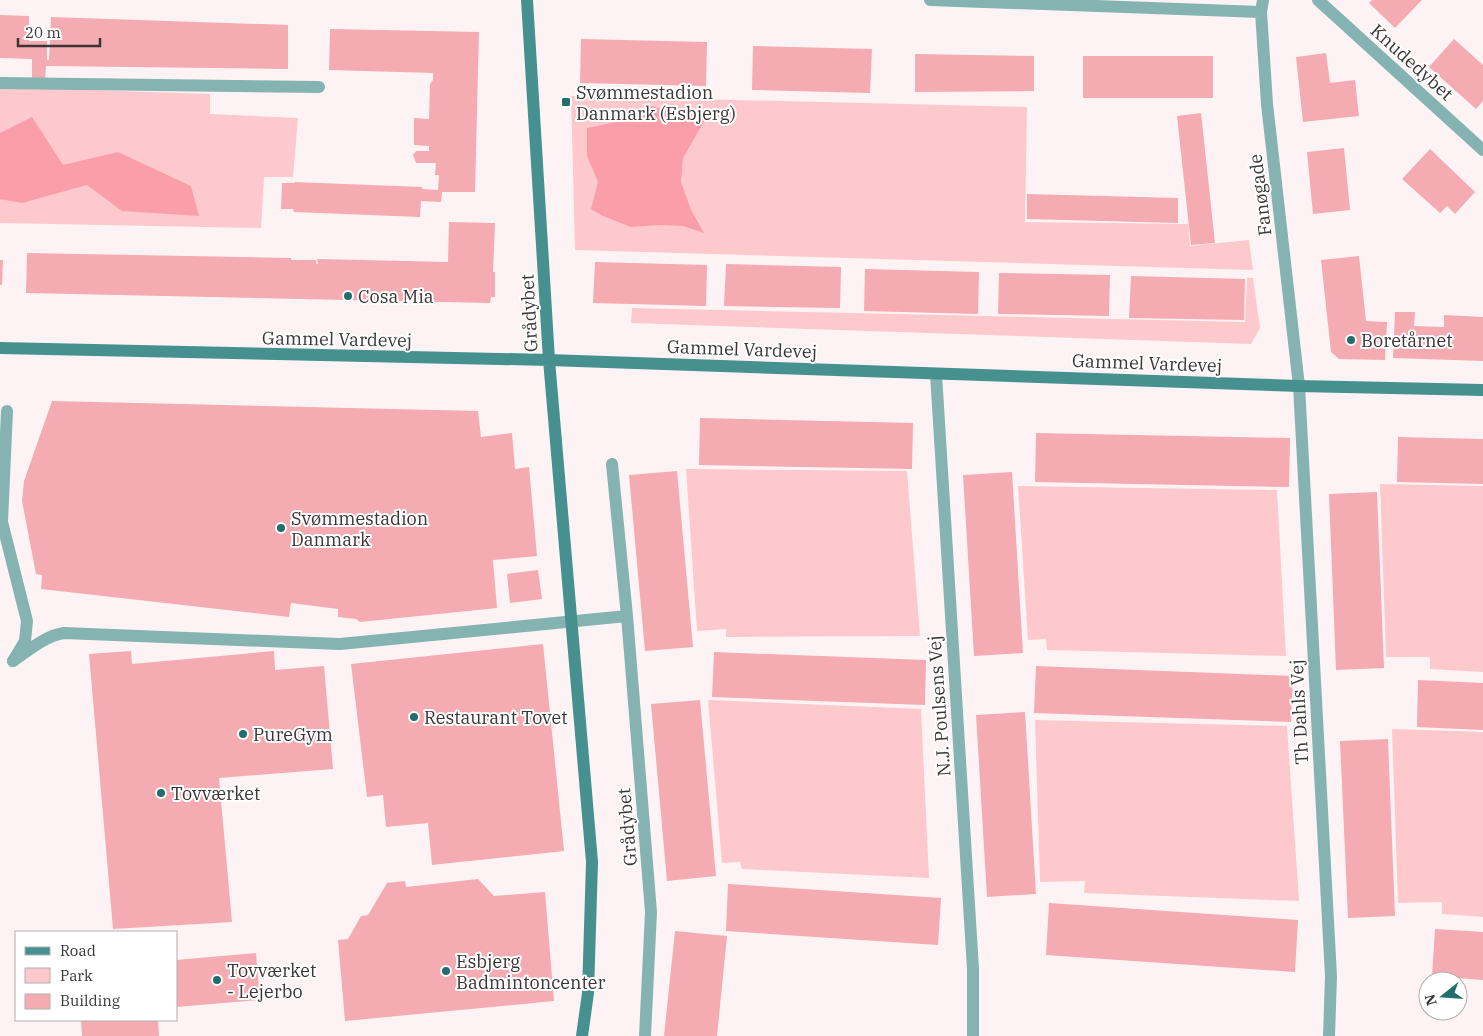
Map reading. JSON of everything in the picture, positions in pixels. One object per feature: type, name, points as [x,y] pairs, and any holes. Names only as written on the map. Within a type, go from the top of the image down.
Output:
[{"type":"street","name":"Grådybet","points":[[527,0],[549,360],[570,623],[592,862],[588,993],[582,1036]]},
{"type":"street","points":[[930,0],[1262,6]]},
{"type":"street","name":"Knudedybet","points":[[1318,0],[1483,150]]},
{"type":"street","name":"Fanøgade","points":[[1262,6],[1267,104],[1299,386]]},
{"type":"street","points":[[0,83],[319,88]]},
{"type":"street","name":"Gammel Vardevej","points":[[0,348],[549,360],[1299,386],[1483,390]]},
{"type":"street","name":"N.J. Poulsens Vej","points":[[936,374],[973,970],[973,1036]]},
{"type":"street","name":"Th Dahls Vej","points":[[1299,386],[1331,976],[1329,1036]]},
{"type":"street","points":[[7,411],[2,522],[27,621],[25,641],[13,662],[55,634],[64,633],[340,644],[627,616]]},
{"type":"street","name":"Grådybet","points":[[612,464],[627,616],[651,912],[644,1036]]},
{"type":"green space","points":[[0,87],[210,94],[210,114],[298,118],[293,177],[264,177],[261,228],[0,223]]},
{"type":"green space","points":[[571,96],[1027,107],[1025,222],[1188,224],[1190,246],[1249,240],[1253,270],[575,250]]},
{"type":"green space","points":[[1247,278],[1253,278],[1260,328],[1251,344],[631,323],[632,308],[1245,322]]},
{"type":"green space","points":[[686,469],[907,471],[920,636],[726,637],[726,629],[697,631]]},
{"type":"green space","points":[[1380,484],[1483,486],[1483,672],[1430,669],[1430,657],[1386,657]]},
{"type":"green space","points":[[1018,486],[1277,490],[1286,656],[1047,650],[1046,639],[1028,640]]},
{"type":"green space","points":[[708,700],[921,709],[929,878],[742,869],[740,862],[722,863]]},
{"type":"green space","points":[[1035,720],[1287,726],[1299,901],[1084,893],[1085,881],[1040,882]]},
{"type":"green space","points":[[1392,729],[1483,732],[1483,917],[1442,914],[1442,902],[1398,903]]},
{"type":"shaded area","points":[[648,105],[681,115],[709,113],[683,158],[681,182],[691,210],[704,233],[683,226],[631,227],[591,209],[598,182],[587,156],[587,128],[630,119]]},
{"type":"shaded area","points":[[32,117],[63,165],[118,152],[191,186],[199,216],[122,211],[87,185],[22,203],[0,199],[0,133]]},
{"type":"building","points":[[1372,0],[1422,0],[1395,28],[1369,3]]},
{"type":"building","points":[[0,15],[29,16],[29,41],[47,41],[47,60],[49,60],[51,17],[288,25],[288,69],[46,66],[45,80],[32,80],[32,59],[0,58]]},
{"type":"building","points":[[330,29],[479,32],[475,192],[442,192],[441,202],[421,201],[420,217],[294,212],[293,209],[281,209],[282,183],[422,187],[422,189],[438,190],[439,175],[435,175],[436,163],[416,163],[413,155],[416,151],[429,151],[429,146],[414,145],[414,118],[429,119],[430,84],[433,80],[433,73],[329,70]]},
{"type":"building","points":[[581,39],[707,42],[706,86],[580,83]]},
{"type":"building","points":[[1454,39],[1483,65],[1483,101],[1476,109],[1429,67]]},
{"type":"building","points":[[753,46],[872,49],[870,93],[752,90]]},
{"type":"building","points":[[1326,53],[1330,83],[1355,80],[1359,116],[1303,122],[1296,57]]},
{"type":"building","points":[[915,54],[1034,56],[1034,91],[915,92]]},
{"type":"building","points":[[1083,56],[1213,56],[1213,98],[1083,98]]},
{"type":"building","points":[[1201,113],[1215,243],[1191,245],[1177,116]]},
{"type":"building","points":[[1344,148],[1350,210],[1313,214],[1307,152]]},
{"type":"building","points":[[1430,149],[1475,192],[1455,214],[1447,206],[1440,213],[1402,179]]},
{"type":"building","points":[[1027,194],[1178,198],[1178,223],[1027,219]]},
{"type":"building","points":[[449,222],[495,223],[493,272],[495,272],[495,297],[491,297],[490,303],[26,293],[27,253],[291,258],[291,260],[316,260],[316,264],[318,264],[317,259],[448,262]]},
{"type":"building","points":[[1359,256],[1366,321],[1387,322],[1385,360],[1339,359],[1331,352],[1321,260]]},
{"type":"building","points":[[0,260],[3,260],[2,285],[0,285]]},
{"type":"building","points":[[595,262],[707,265],[706,306],[593,303]]},
{"type":"building","points":[[726,264],[841,267],[840,308],[724,306]]},
{"type":"building","points":[[865,269],[979,272],[978,314],[864,311]]},
{"type":"building","points":[[999,273],[1110,275],[1109,316],[998,314]]},
{"type":"building","points":[[1131,276],[1245,279],[1244,320],[1129,318]]},
{"type":"building","points":[[1395,312],[1415,312],[1414,326],[1444,327],[1444,315],[1483,317],[1483,361],[1393,358]]},
{"type":"building","name":"Svømmestadion Danmark","points":[[52,401],[478,411],[481,437],[512,433],[515,469],[529,467],[537,556],[493,560],[497,608],[360,622],[356,619],[338,617],[338,609],[291,603],[289,617],[41,589],[42,575],[36,574],[22,501],[24,481]]},
{"type":"building","points":[[700,418],[913,423],[912,469],[699,465]]},
{"type":"building","points":[[1036,433],[1290,438],[1289,487],[1035,482]]},
{"type":"building","points":[[1398,437],[1483,439],[1483,484],[1397,482]]},
{"type":"building","points":[[677,471],[693,647],[645,651],[629,475]]},
{"type":"building","points":[[1012,472],[1023,653],[974,656],[963,475]]},
{"type":"building","points":[[1377,492],[1384,668],[1336,670],[1329,494]]},
{"type":"building","points":[[538,570],[542,599],[510,603],[507,574]]},
{"type":"building","points":[[543,644],[564,851],[432,865],[428,823],[386,827],[383,795],[367,797],[351,664]]},
{"type":"building","name":"Tovværket","points":[[131,651],[132,664],[274,651],[275,670],[324,666],[333,769],[219,778],[232,922],[113,929],[89,654]]},
{"type":"building","points":[[714,652],[926,660],[925,705],[712,697]]},
{"type":"building","points":[[1036,666],[1293,676],[1291,722],[1034,713]]},
{"type":"building","points":[[1418,680],[1483,683],[1483,730],[1417,727]]},
{"type":"building","points":[[700,700],[716,876],[667,881],[651,704]]},
{"type":"building","points":[[1025,712],[1036,894],[987,897],[976,715]]},
{"type":"building","points":[[1388,739],[1395,916],[1348,918],[1340,741]]},
{"type":"building","name":"Esbjerg Badmintoncenter","points":[[478,879],[494,896],[545,892],[554,1001],[345,1021],[338,940],[348,939],[361,916],[368,915],[387,883],[405,881],[406,887]]},
{"type":"building","points":[[728,884],[941,898],[938,945],[726,931]]},
{"type":"building","points":[[1049,903],[1298,920],[1295,972],[1046,955]]},
{"type":"building","points":[[1435,929],[1483,932],[1483,980],[1468,979],[1468,971],[1432,971]]},
{"type":"building","points":[[675,931],[727,936],[717,1036],[664,1036]]},
{"type":"building","name":"Tovværket - Lejerbo","points":[[256,953],[260,1000],[178,1007],[178,960]]},
{"type":"building","points":[[81,1021],[158,1021],[159,1036],[82,1036]]},
{"type":"place","name":"Svømmestadion Danmark (Esbjerg)","points":[[566,102]]},
{"type":"place","name":"Cosa Mia","points":[[348,296]]},
{"type":"place","name":"Boretårnet","points":[[1351,340]]},
{"type":"place","name":"Svømmestadion Danmark","points":[[281,528]]},
{"type":"place","name":"Restaurant Tovet","points":[[414,717]]},
{"type":"place","name":"PureGym","points":[[243,734]]},
{"type":"place","name":"Tovværket","points":[[161,793]]},
{"type":"place","name":"Esbjerg Badmintoncenter","points":[[446,971]]},
{"type":"place","name":"Tovværket - Lejerbo","points":[[217,980]]}]
